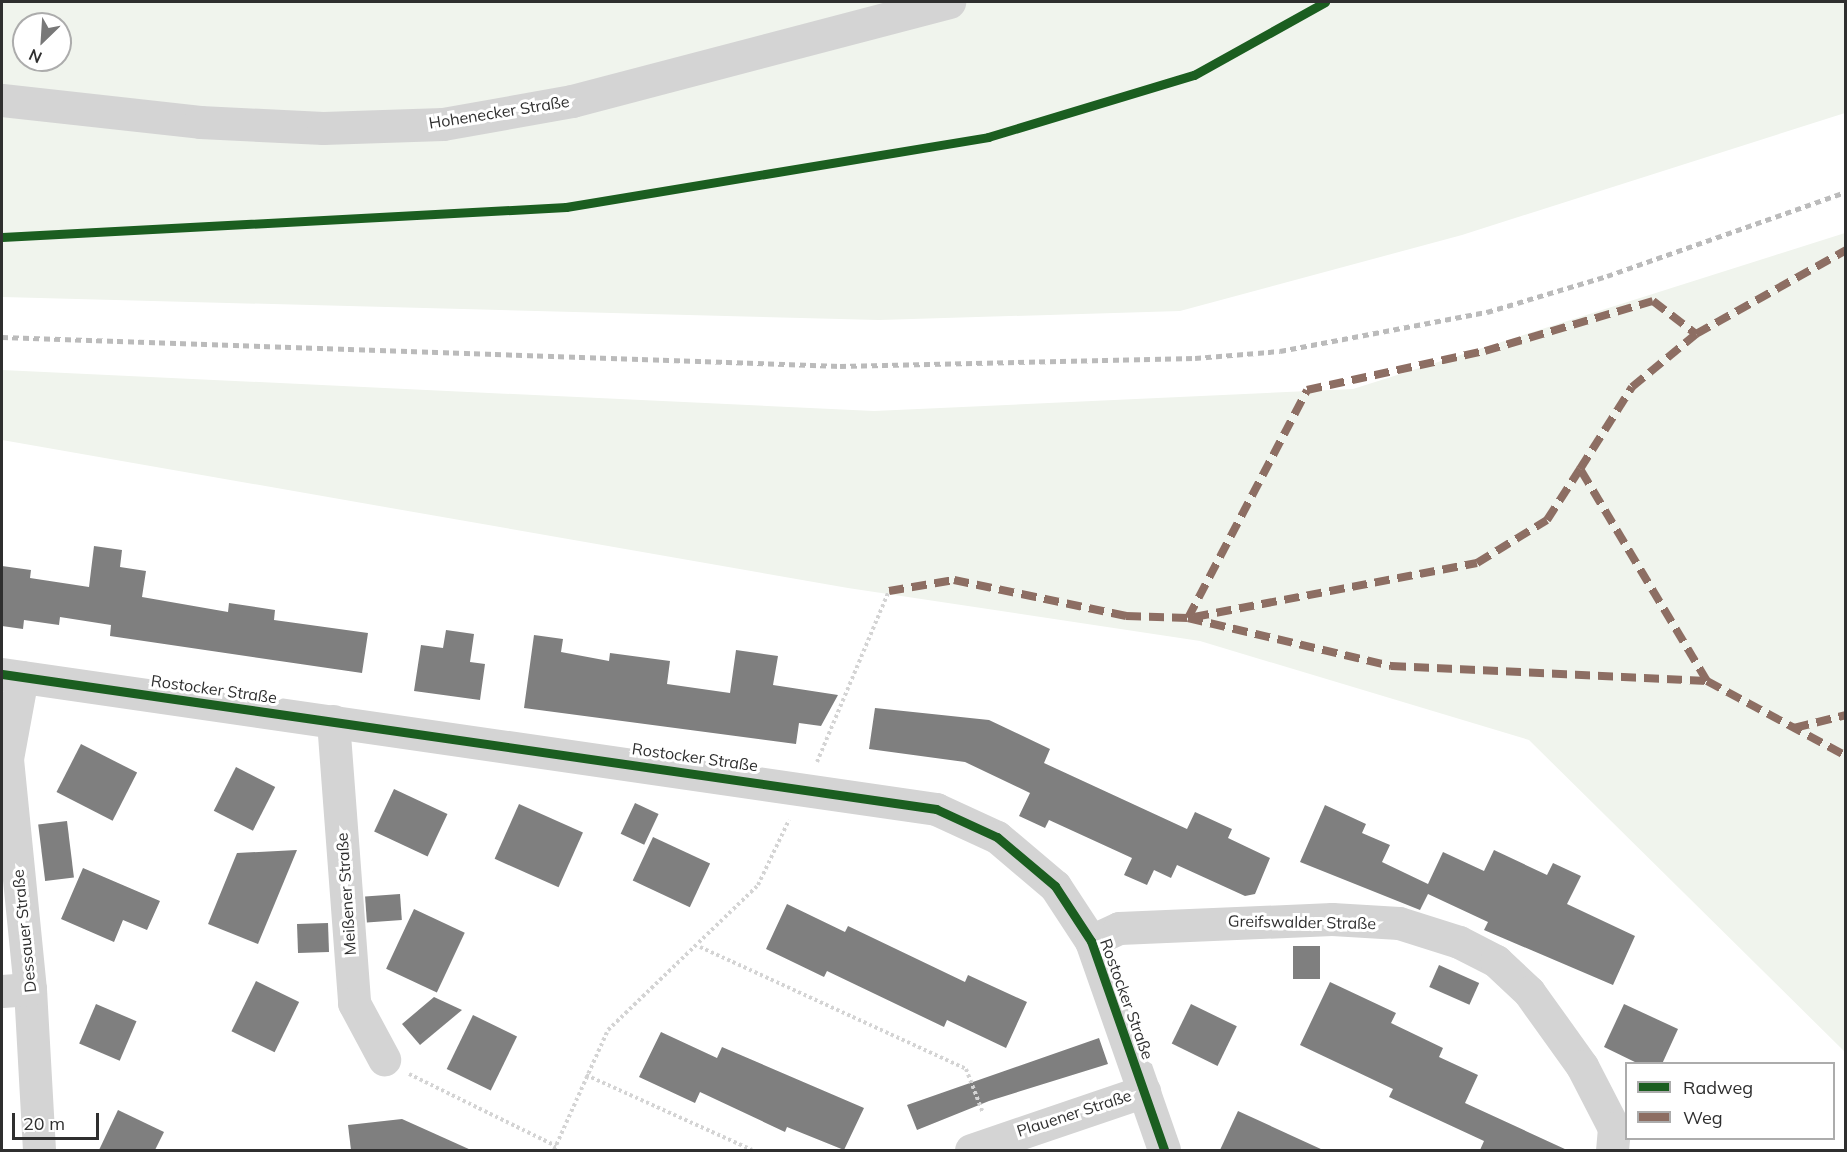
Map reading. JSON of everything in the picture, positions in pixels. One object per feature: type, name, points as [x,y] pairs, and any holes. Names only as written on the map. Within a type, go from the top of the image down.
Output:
[{"type":"street","name":"Hohenecker Straße","points":[[2,100],[200,122],[324,128],[443,124],[572,101],[949,2]]},
{"type":"street","name":"Rostocker Straße","points":[[12,675],[936,808],[997,837],[1055,886],[1091,941],[1164,1150]]},
{"type":"street","name":"Dessauer Straße","points":[[12,675],[7,759],[16,990],[39,1150]]},
{"type":"street","name":"Meißener Straße","points":[[333,721],[354,1003],[384,1059]]},
{"type":"street","name":"Greifswalder Straße","points":[[1091,941],[1119,928],[1332,919],[1399,923],[1459,942],[1496,961],[1529,992],[1598,1097],[1614,1128],[1612,1150]]},
{"type":"street","name":"Plauener Straße","points":[[971,1150],[1144,1091]]},
{"type":"path","points":[[830,737],[889,591]]},
{"type":"path","points":[[439,1090],[555,1148],[608,1030],[699,946],[758,885],[804,788]]},
{"type":"path","points":[[699,946],[966,1069],[982,1110]]},
{"type":"path","points":[[586,1075],[752,1150]]},
{"type":"shaded area","points":[[2,2],[1845,2],[1845,113],[1462,235],[1180,311],[879,320],[2,297]]},
{"type":"shaded area","points":[[1845,233],[1845,1052],[1529,740],[1200,641],[848,588],[2,440],[2,370],[874,411],[1353,389]]},
{"type":"building","points":[[94,546],[122,550],[120,567],[146,571],[142,597],[228,612],[229,603],[275,610],[274,620],[368,633],[362,673],[110,636],[111,625],[60,617],[59,625],[24,620],[23,629],[2,626],[2,566],[31,570],[30,578],[89,587]]},
{"type":"building","points":[[446,630],[474,634],[470,662],[485,664],[480,700],[414,691],[421,645],[443,648]]},
{"type":"building","points":[[534,635],[563,639],[561,652],[609,661],[610,653],[670,661],[667,684],[730,693],[736,650],[778,656],[773,685],[838,695],[821,726],[799,723],[796,744],[524,708]]},
{"type":"building","points":[[875,708],[989,720],[1050,749],[1044,763],[1187,829],[1195,812],[1232,829],[1228,838],[1270,858],[1255,894],[1245,896],[1177,865],[1171,878],[1154,870],[1147,885],[1124,875],[1132,858],[1049,820],[1045,828],[1019,816],[1030,793],[965,762],[869,749]]},
{"type":"building","points":[[81,744],[137,773],[113,821],[56,792]]},
{"type":"building","points":[[236,767],[275,787],[253,831],[214,811]]},
{"type":"building","points":[[394,789],[447,814],[428,857],[374,832]]},
{"type":"building","points":[[635,803],[659,814],[644,845],[621,834]]},
{"type":"building","points":[[519,804],[583,832],[559,887],[495,859]]},
{"type":"building","points":[[1325,805],[1366,824],[1362,833],[1390,845],[1382,862],[1428,884],[1443,852],[1484,871],[1494,850],[1547,875],[1553,863],[1581,876],[1567,904],[1635,936],[1613,985],[1484,930],[1488,922],[1428,894],[1420,910],[1300,862]]},
{"type":"building","points":[[67,821],[74,878],[45,881],[38,825]]},
{"type":"building","points":[[653,837],[710,864],[690,907],[633,881]]},
{"type":"building","points":[[297,850],[258,944],[208,924],[237,853]]},
{"type":"building","points":[[83,868],[160,901],[147,930],[123,920],[114,942],[61,919]]},
{"type":"building","points":[[400,894],[402,920],[367,922],[365,896]]},
{"type":"building","points":[[787,904],[845,932],[848,926],[965,982],[968,975],[1027,1002],[1006,1048],[947,1020],[944,1027],[827,971],[824,977],[766,949]]},
{"type":"building","points":[[414,909],[465,933],[437,992],[386,969]]},
{"type":"building","points":[[328,923],[329,952],[298,953],[297,924]]},
{"type":"building","points":[[1293,946],[1320,946],[1320,979],[1293,979]]},
{"type":"building","points":[[1439,965],[1479,983],[1469,1005],[1429,987]]},
{"type":"building","points":[[256,981],[299,1002],[275,1052],[231,1031]]},
{"type":"building","points":[[1330,982],[1396,1013],[1391,1023],[1443,1048],[1439,1057],[1478,1075],[1465,1103],[1567,1150],[1480,1150],[1484,1141],[1389,1097],[1393,1089],[1300,1045]]},
{"type":"building","points":[[434,997],[462,1010],[420,1045],[402,1024]]},
{"type":"building","points":[[96,1004],[137,1021],[120,1061],[79,1044]]},
{"type":"building","points":[[1191,1004],[1237,1026],[1218,1066],[1172,1044]]},
{"type":"building","points":[[1624,1004],[1678,1029],[1663,1062],[1635,1062],[1604,1047]]},
{"type":"building","points":[[473,1015],[517,1036],[491,1090],[447,1069]]},
{"type":"building","points":[[661,1032],[717,1058],[722,1047],[864,1108],[844,1150],[787,1127],[785,1132],[700,1092],[695,1103],[639,1077]]},
{"type":"building","points":[[1099,1038],[1108,1064],[989,1101],[917,1130],[907,1105]]},
{"type":"building","points":[[118,1110],[164,1132],[155,1150],[99,1150]]},
{"type":"building","points":[[1238,1111],[1323,1150],[1220,1150]]},
{"type":"building","points":[[402,1119],[471,1150],[351,1150],[348,1125]]},
{"type":"railway","points":[[2,337],[840,366],[1195,358],[1280,351],[1487,312],[1607,276],[1846,192]]},
{"type":"marked path","points":[[1707,681],[1580,469],[1632,387],[1696,334],[1846,250]]},
{"type":"marked path","points":[[1188,618],[1307,390],[1485,351],[1653,301],[1696,334]]},
{"type":"marked path","points":[[1194,617],[1477,563],[1547,520],[1580,469]]},
{"type":"marked path","points":[[889,591],[954,580],[1126,616],[1188,618],[1391,666],[1707,681],[1846,756]]},
{"type":"marked path","points":[[1794,728],[1846,715]]},
{"type":"cycle path","points":[[2,237],[566,207],[988,137],[1194,75],[1325,2]]},
{"type":"cycle path","points":[[2,674],[936,809],[997,837],[1055,886],[1091,941],[1164,1150]]}]
